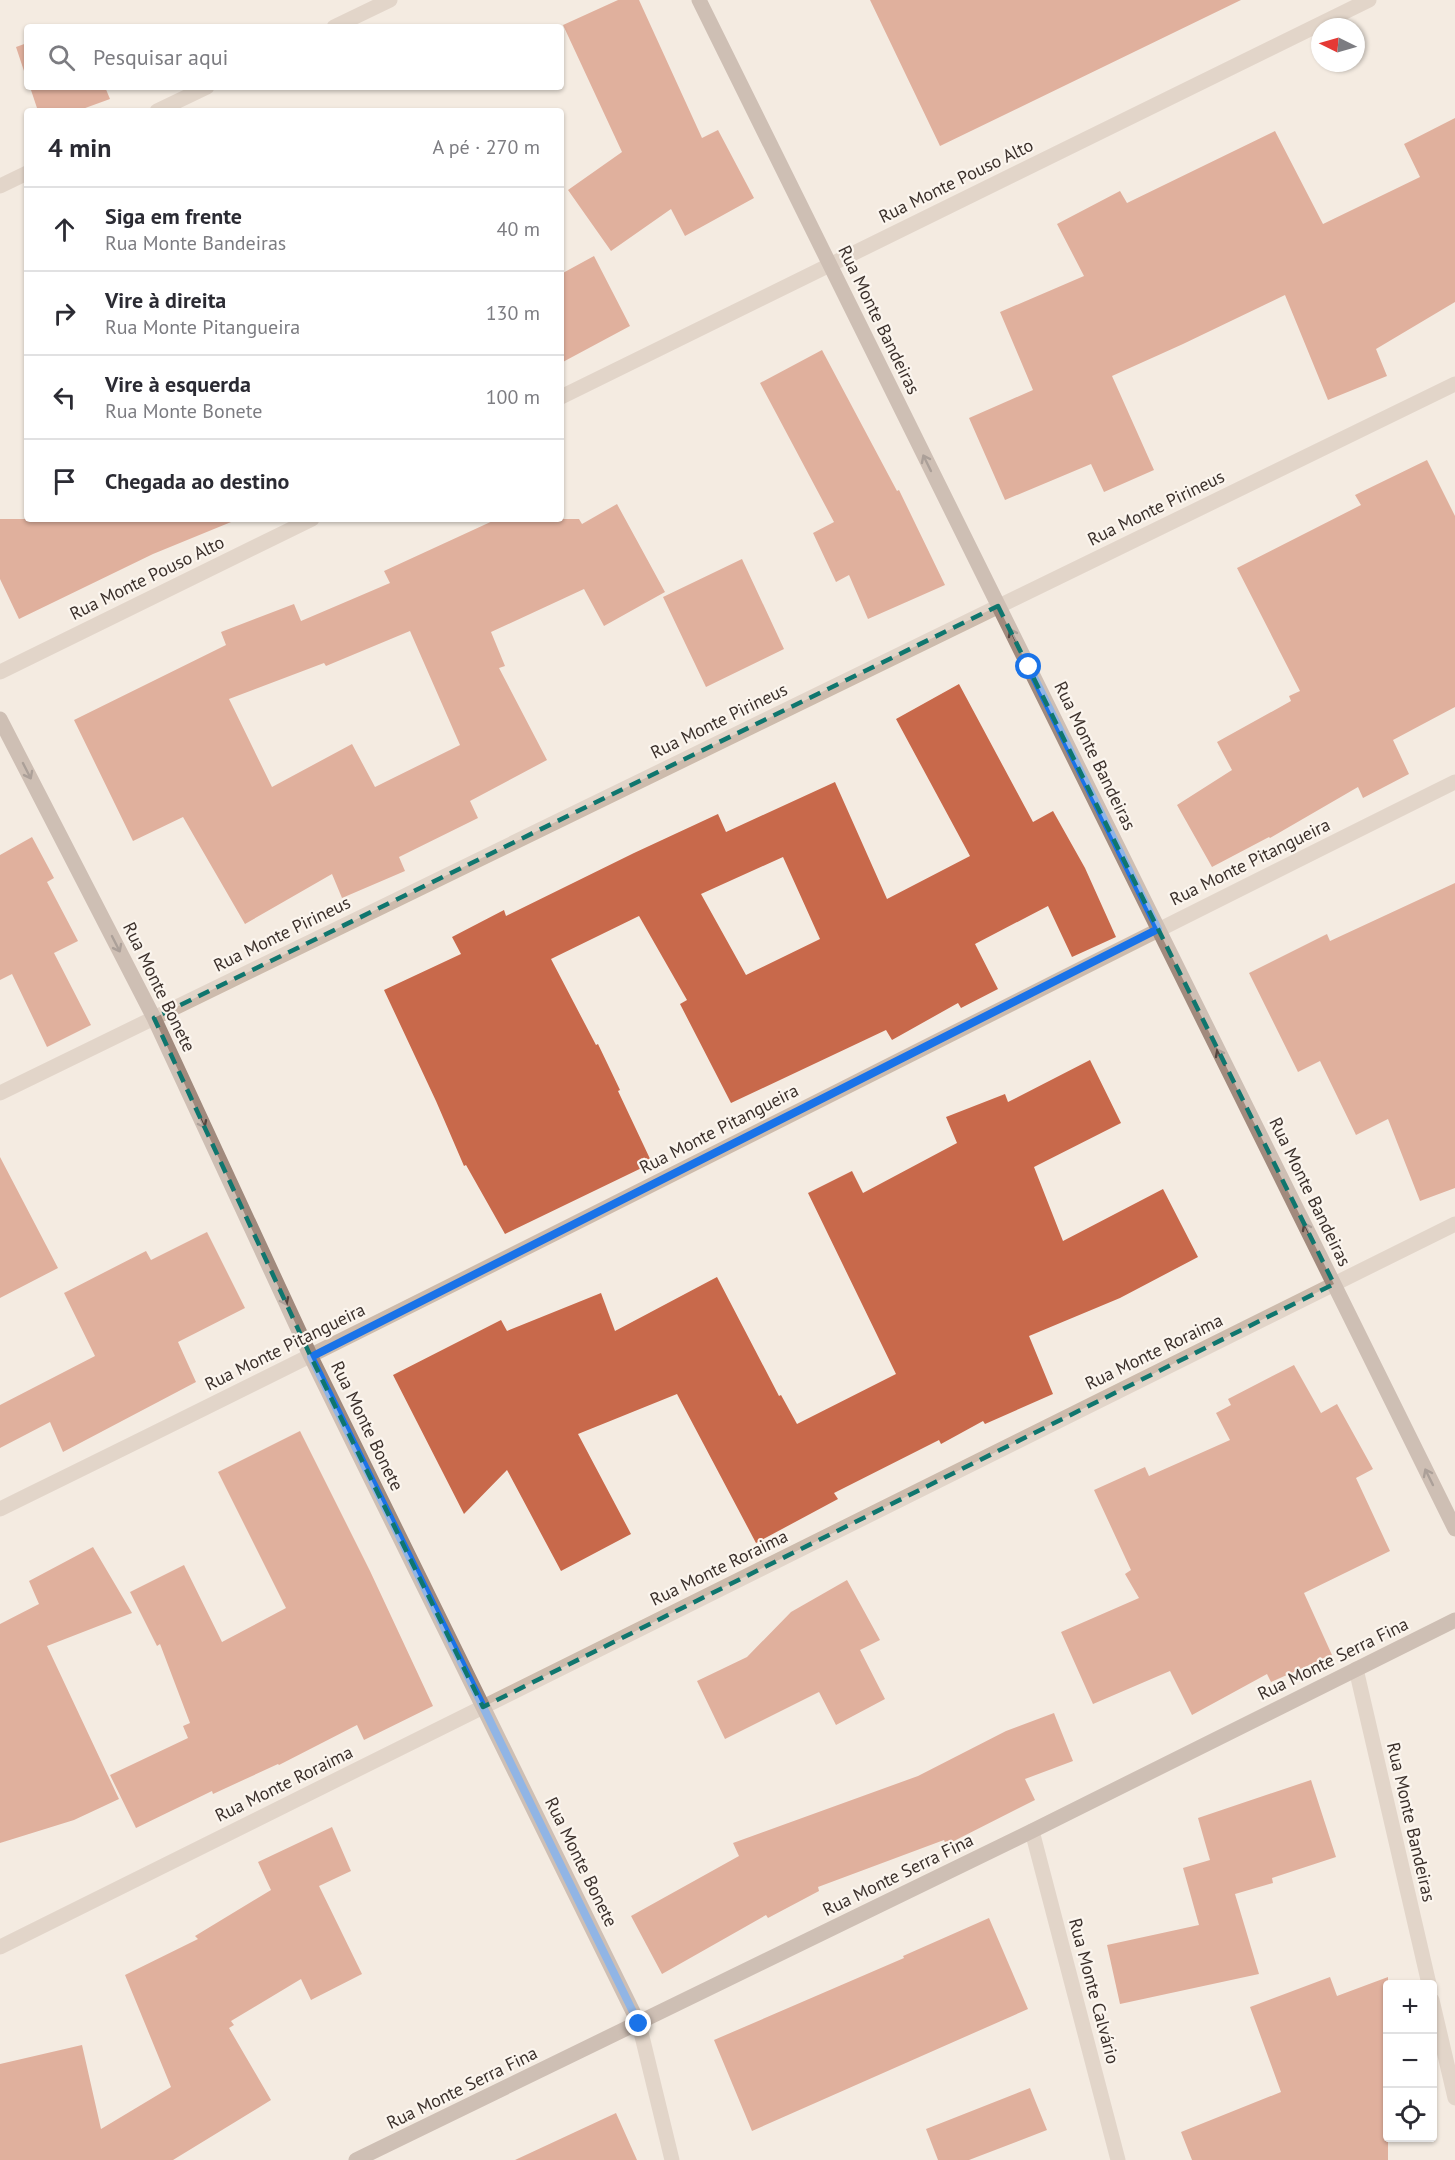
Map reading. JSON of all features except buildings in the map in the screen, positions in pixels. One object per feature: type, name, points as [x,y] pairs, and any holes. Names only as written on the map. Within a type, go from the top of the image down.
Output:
[{"type":"main road","name":"Rua Monte Bandeiras","points":[[699,0],[1455,1529]]},
{"type":"main road","name":"Rua Monte Bonete","points":[[0,719],[154,1018],[311,1357],[639,2024]]},
{"type":"main road","name":"Rua Monte Serra Fina","points":[[356,2160],[1032,1831],[1455,1620]]},
{"type":"street","points":[[340,24],[390,0]]},
{"type":"street","name":"Rua Monte Pouso Alto","points":[[564,396],[1368,0]]},
{"type":"street","points":[[163,108],[201,90]]},
{"type":"street","points":[[0,186],[24,174]]},
{"type":"street","name":"Rua Monte Pirineus","points":[[0,1093],[1455,384]]},
{"type":"street","name":"Rua Monte Pouso Alto","points":[[0,672],[306,522]]},
{"type":"street","name":"Rua Monte Pitangueira","points":[[0,1509],[311,1357],[1158,929],[1455,782]]},
{"type":"street","name":"Rua Monte Roraima","points":[[0,1947],[1455,1224]]},
{"type":"street","name":"Rua Monte Bandeiras","points":[[1356,1669],[1428,1980]]},
{"type":"street","name":"Rua Monte Calvário","points":[[1032,1831],[1118,2160]]},
{"type":"street","points":[[1437,2021],[1455,2098]]},
{"type":"street","name":"Rua Monte Bonete","points":[[639,2024],[672,2160]]},
{"type":"highlighted area","points":[[998,606],[1334,1284],[483,1707],[311,1357],[154,1018]]},
{"type":"route","points":[[639,2024],[311,1357],[1158,929],[1029,667]]}]
